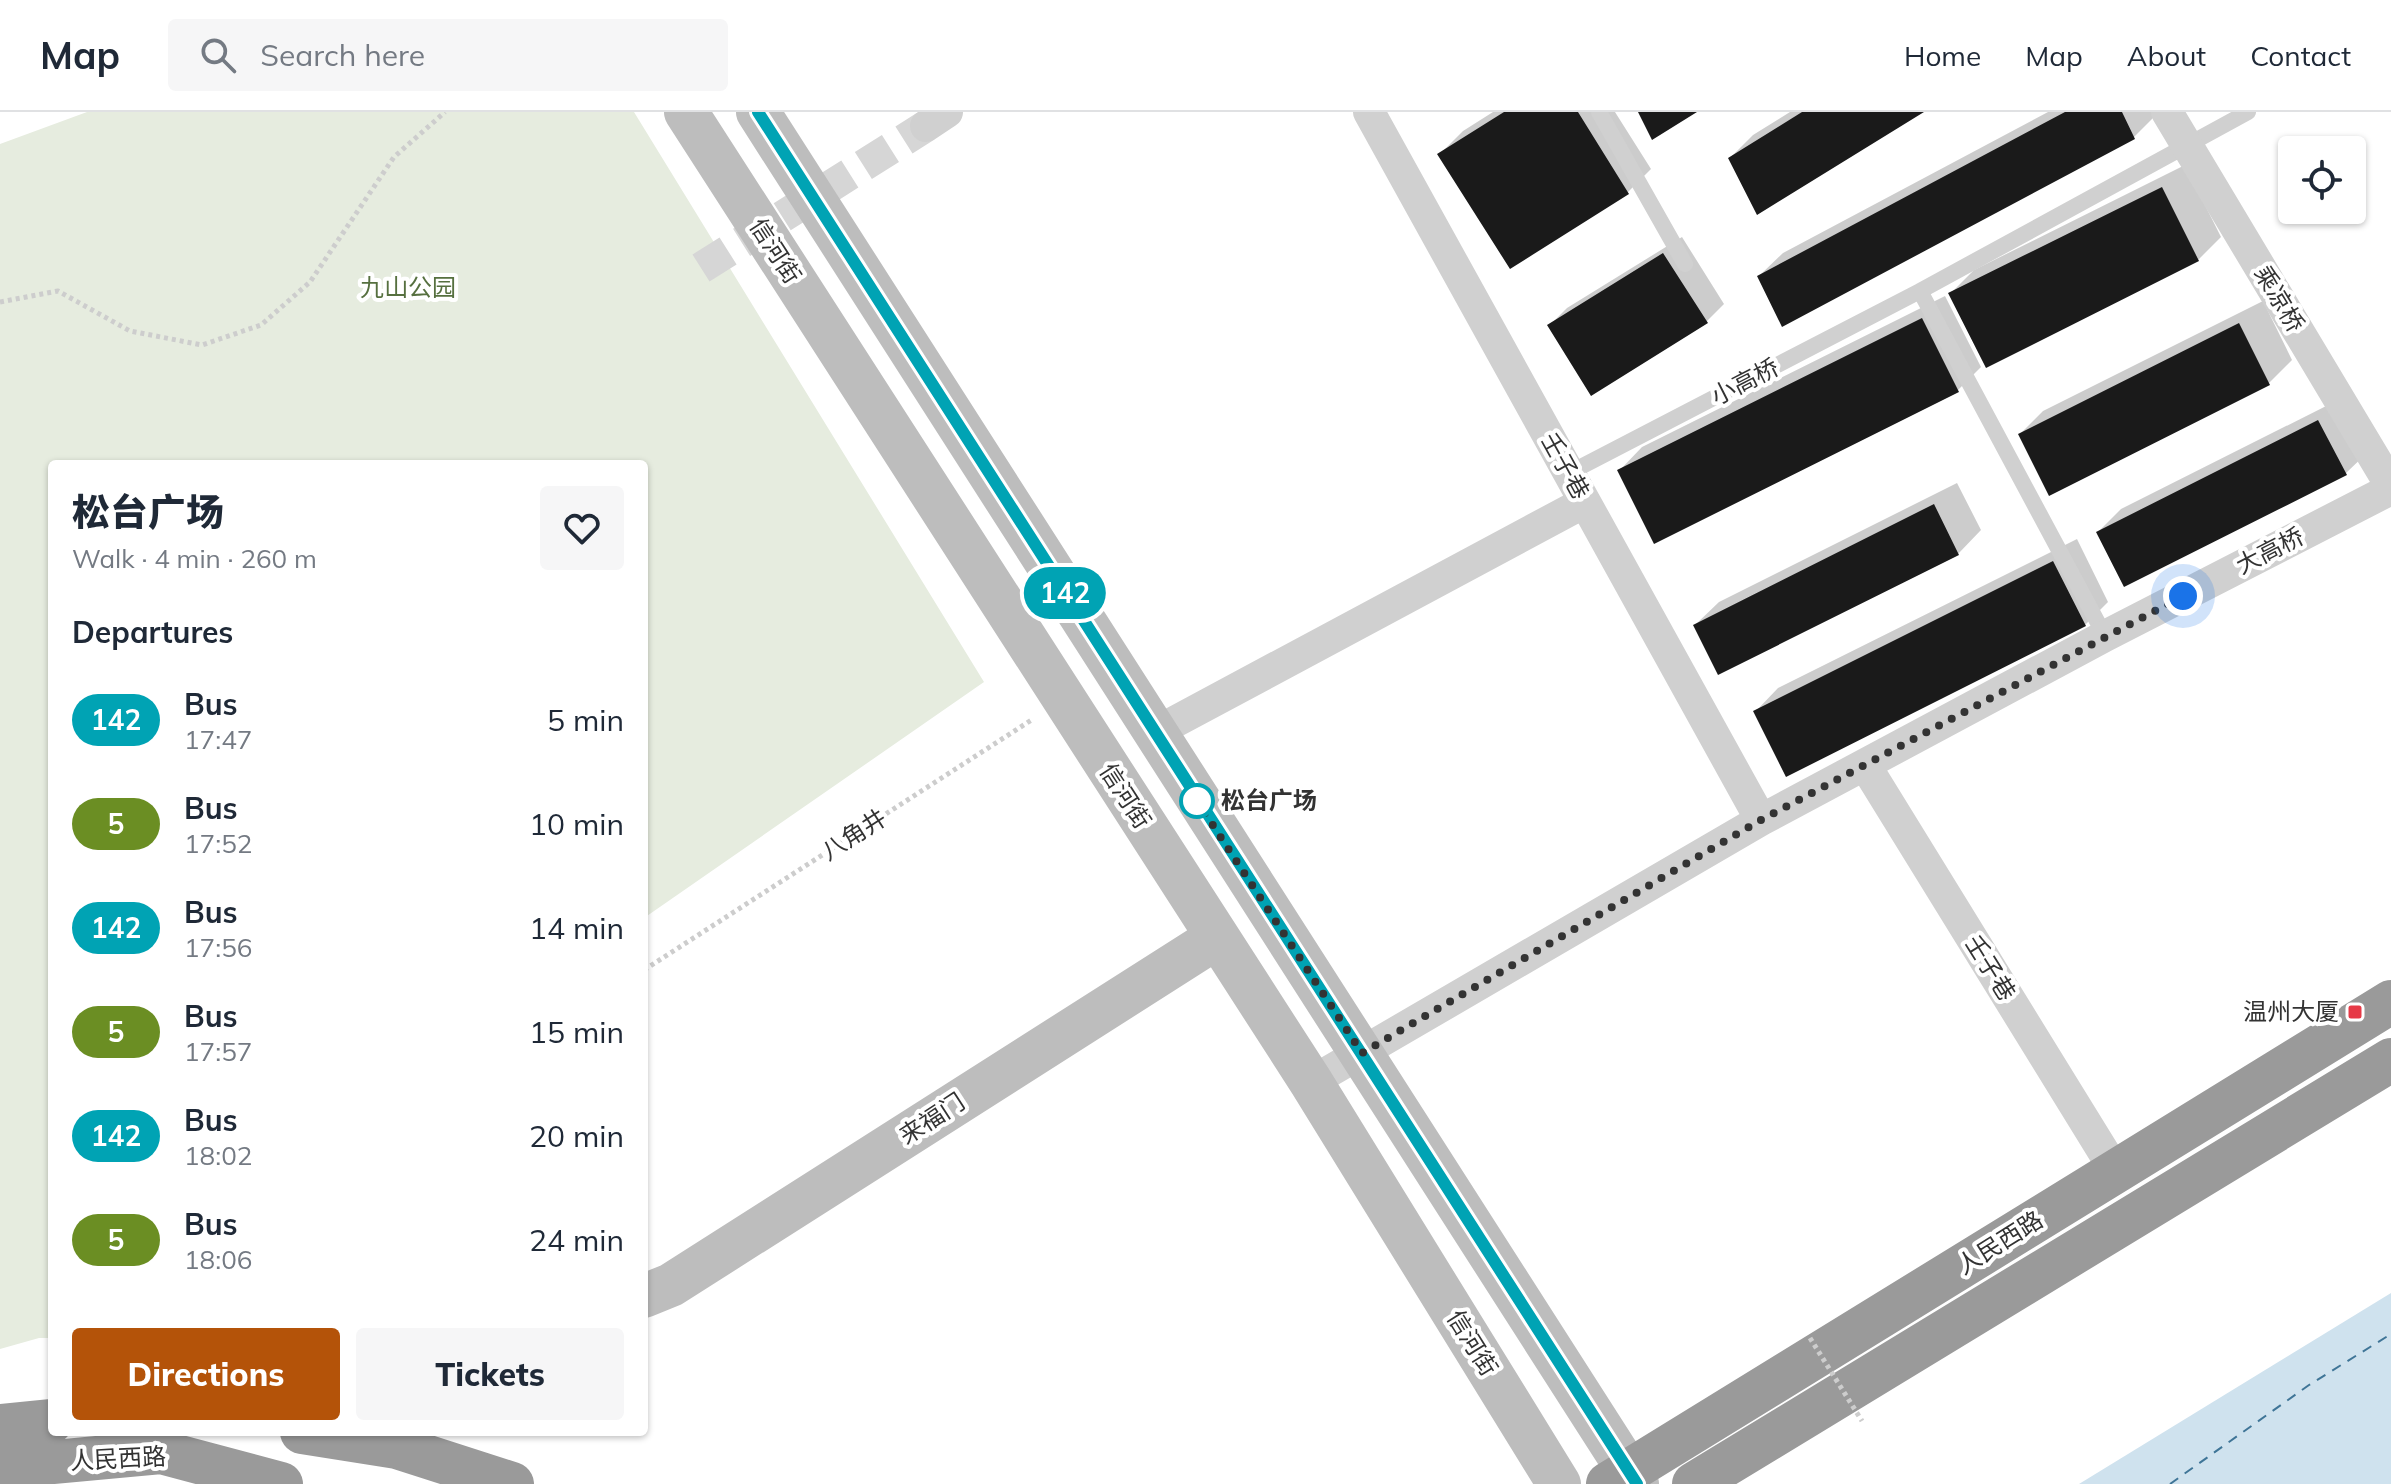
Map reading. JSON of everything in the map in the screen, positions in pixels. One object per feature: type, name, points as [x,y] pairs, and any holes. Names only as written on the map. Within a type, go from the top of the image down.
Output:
[{"type":"highway","name":"人民西路","points":[[1625,1480],[2391,1002]]},
{"type":"highway","name":"人民西路","points":[[1694,1484],[2391,1060]]},
{"type":"highway","name":"人民西路","points":[[0,1426],[48,1421]]},
{"type":"highway","points":[[327,1436],[397,1447],[512,1484]]},
{"type":"highway","name":"人民西路","points":[[0,1467],[161,1452],[281,1484]]},
{"type":"main road","name":"信河街","points":[[686,112],[1311,1082],[1559,1484]]},
{"type":"main road","points":[[758,112],[1362,1053],[1625,1480]]},
{"type":"main road","name":"来福门","points":[[648,1294],[671,1285],[1216,938]]},
{"type":"street","name":"壬子巷","points":[[1369,112],[1761,820]]},
{"type":"street","name":"乘凉桥","points":[[2167,112],[2391,488]]},
{"type":"street","name":"大高桥","points":[[1311,1082],[1761,820],[2105,636],[2391,488]]},
{"type":"street","points":[[1154,733],[1585,502]]},
{"type":"street","name":"壬子巷","points":[[1865,765],[2116,1172]]},
{"type":"lane","points":[[1599,112],[1685,264]]},
{"type":"lane","name":"小高桥","points":[[1569,473],[1920,291],[2248,112]]},
{"type":"lane","points":[[1920,291],[2105,636]]},
{"type":"path","points":[[0,302],[58,291],[130,331],[202,345],[261,325],[310,282],[394,157],[445,112]]},
{"type":"path","name":"八角井","points":[[648,967],[1063,700]]},
{"type":"path","points":[[1810,1338],[1862,1421]]},
{"type":"green space","name":"九山公园","points":[[87,112],[634,112],[984,682],[648,915],[648,460],[48,460],[48,1338],[0,1349],[0,144]]},
{"type":"water","points":[[2391,1293],[2391,1484],[2079,1484]]},
{"type":"building","points":[[1504,112],[1578,112],[1629,194],[1510,269],[1437,154]]},
{"type":"building","points":[[1638,112],[1697,112],[1652,140]]},
{"type":"building","points":[[1802,112],[1924,112],[1757,215],[1728,158]]},
{"type":"building","points":[[2065,112],[2122,112],[2135,139],[1782,327],[1757,276]]},
{"type":"building","points":[[2162,187],[2199,261],[1986,368],[1948,293]]},
{"type":"building","points":[[1663,253],[1708,323],[1591,396],[1547,325]]},
{"type":"building","points":[[1922,318],[1959,392],[1654,544],[1617,470]]},
{"type":"building","points":[[2239,323],[2270,385],[2049,496],[2018,434]]},
{"type":"building","points":[[2318,420],[2347,475],[2124,587],[2096,532]]},
{"type":"building","points":[[1934,504],[1959,555],[1718,675],[1693,625]]},
{"type":"building","points":[[2053,561],[2086,626],[1786,777],[1753,711]]},
{"type":"ferry route","points":[[2170,1484],[2309,1385],[2391,1334]]},
{"type":"tunnel","points":[[701,268],[926,126]]},
{"type":"bus line","name":"142","points":[[758,112],[1637,1484]]},
{"type":"place","name":"松台广场","points":[[1197,801]]},
{"type":"place","name":"温州大厦","points":[[2355,1012]]},
{"type":"route","points":[[1197,801],[1362,1053],[1761,820],[2183,596]]}]
